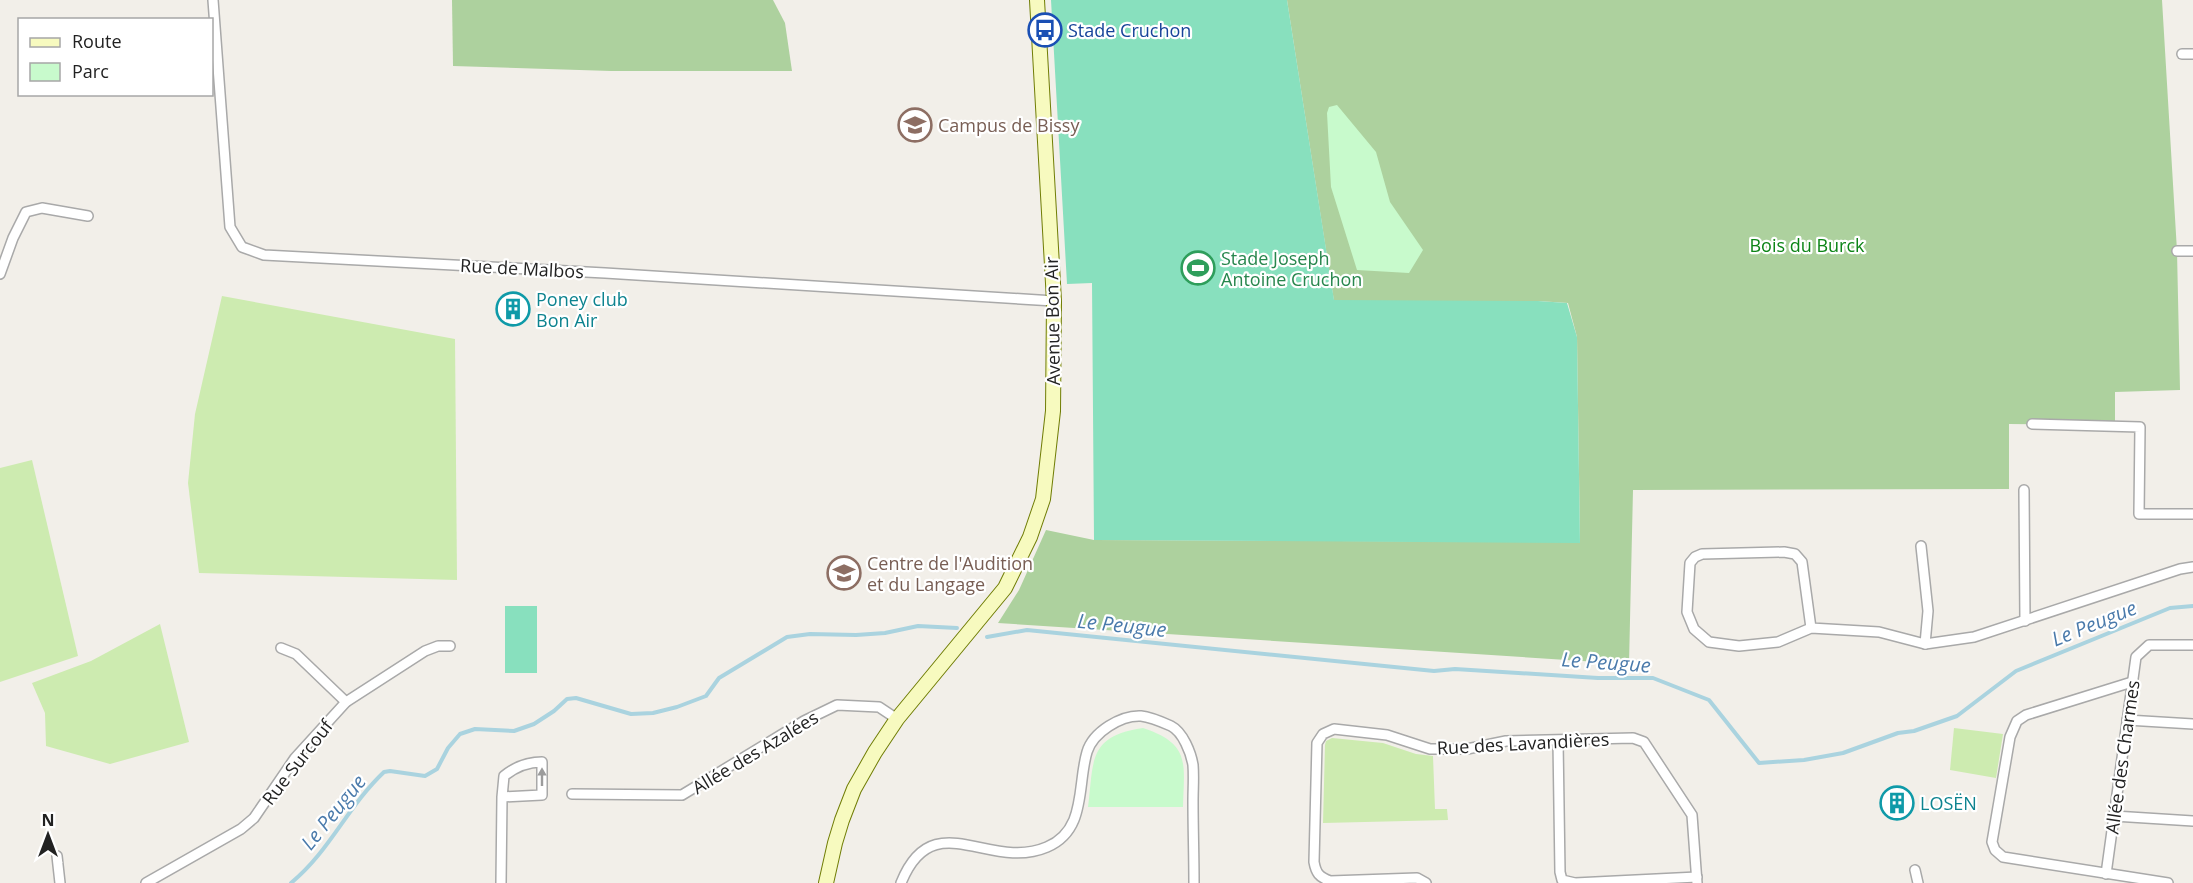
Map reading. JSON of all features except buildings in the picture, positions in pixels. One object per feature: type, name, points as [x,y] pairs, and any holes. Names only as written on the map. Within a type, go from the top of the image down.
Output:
[{"type":"main road","name":"Avenue Bon Air","points":[[826,883],[835,843],[854,789],[897,719],[1005,588],[1030,537],[1043,499],[1053,411],[1054,301],[1037,0]]},
{"type":"street","name":"Rue de Malbos","points":[[213,0],[230,227],[242,247],[264,255],[605,273],[1054,301]]},
{"type":"street","points":[[2182,54],[2193,54]]},
{"type":"street","points":[[0,274],[13,238],[26,212],[42,208],[88,216]]},
{"type":"street","points":[[2177,251],[2193,252]]},
{"type":"street","points":[[2032,424],[2140,427],[2139,514],[2193,514]]},
{"type":"street","points":[[2025,490],[2025,621]]},
{"type":"street","points":[[1921,546],[1928,611],[1925,644]]},
{"type":"street","points":[[1811,628],[1802,562],[1795,554],[1784,552],[1702,554],[1695,556],[1690,563],[1687,612],[1694,629],[1708,642],[1740,646],[1778,642],[1811,628],[1879,632],[1925,644],[1974,638],[2180,569],[2193,567]]},
{"type":"street","name":"Allée des Charmes","points":[[2106,874],[2136,657],[2149,645],[2193,645]]},
{"type":"street","name":"Rue Surcouf","points":[[146,883],[241,829],[254,818],[295,758],[346,702],[425,651],[438,646],[450,646]]},
{"type":"street","points":[[281,648],[296,654],[346,702]]},
{"type":"street","points":[[2133,682],[2026,715],[2017,722],[2010,737],[1992,842],[1995,850],[2003,857],[2168,883]]},
{"type":"street","name":"Allée des Azalées","points":[[572,794],[682,795],[804,721],[837,705],[879,707],[897,719]]},
{"type":"street","points":[[901,883],[914,857],[936,843],[951,842],[1021,854],[1049,846],[1063,836],[1080,806],[1088,751],[1098,734],[1125,718],[1141,716],[1176,729],[1186,744],[1193,763],[1194,883]]},
{"type":"street","points":[[2127,720],[2193,724]]},
{"type":"street","name":"Rue des Lavandières","points":[[1426,883],[1417,878],[1330,881],[1321,878],[1316,871],[1314,862],[1317,743],[1323,734],[1334,729],[1387,735],[1430,749],[1467,749],[1506,741],[1633,738],[1644,742],[1692,815],[1697,880]]},
{"type":"street","points":[[1558,741],[1562,880],[1575,883],[1697,880]]},
{"type":"street","points":[[501,883],[502,797],[504,776],[512,769],[532,762],[542,762],[542,795],[502,797]]},
{"type":"street","points":[[2114,816],[2193,821]]},
{"type":"street","points":[[57,856],[60,883]]},
{"type":"street","points":[[1915,870],[1918,883]]},
{"type":"green space","points":[[452,0],[773,0],[785,23],[792,71],[611,71],[453,66]]},
{"type":"green space","name":"Stade Joseph Antoine Cruchon","points":[[1051,0],[1287,0],[1334,300],[1567,303],[1577,337],[1580,543],[1094,540],[1092,283],[1067,284]]},
{"type":"green space","name":"Bois du Burck","points":[[1287,0],[2162,0],[2177,251],[2180,390],[2115,392],[2115,425],[2009,424],[2009,489],[1633,490],[1629,664],[998,623],[1019,590],[1046,530],[1094,540],[1580,542],[1577,337],[1568,303],[1334,301]]},
{"type":"green space","points":[[1337,105],[1376,152],[1390,202],[1423,250],[1409,273],[1357,270],[1331,187],[1327,113],[1329,107]]},
{"type":"green space","points":[[222,296],[455,339],[457,580],[199,573],[188,483],[195,414]]},
{"type":"green space","points":[[32,460],[78,656],[0,682],[0,468]]},
{"type":"green space","points":[[505,606],[537,606],[537,673],[505,673]]},
{"type":"green space","points":[[160,624],[189,742],[110,764],[46,746],[45,713],[32,683],[91,661]]},
{"type":"green space","points":[[1143,728],[1159,734],[1177,748],[1183,767],[1183,807],[1088,807],[1093,764],[1103,745],[1112,737]]},
{"type":"green space","points":[[1954,728],[2003,734],[1996,778],[1950,770]]},
{"type":"green space","points":[[1332,738],[1383,743],[1416,754],[1433,756],[1435,809],[1447,809],[1448,820],[1323,823],[1325,745],[1326,741]]},
{"type":"waterway","name":"Le Peugue","points":[[987,637],[1027,630],[1434,671],[1455,669],[1598,678],[1653,678],[1709,700],[1759,763],[1804,760],[1843,753],[1898,733],[1914,731],[1957,716],[2016,671],[2170,608],[2193,606]]},
{"type":"waterway","name":"Le Peugue","points":[[291,883],[317,857],[359,800],[384,772],[425,776],[437,769],[448,748],[460,734],[475,729],[514,731],[534,724],[567,699],[576,698],[631,714],[653,713],[677,707],[706,696],[719,678],[787,637],[810,634],[885,633],[918,626],[957,628]]},
{"type":"place","name":"Stade Cruchon","points":[[1045,30]]},
{"type":"place","name":"Campus de Bissy","points":[[915,125]]},
{"type":"place","name":"Stade Joseph Antoine Cruchon","points":[[1198,268]]},
{"type":"place","name":"Poney club Bon Air","points":[[513,309]]},
{"type":"place","name":"Centre de l'Audition et du Langage","points":[[844,573]]},
{"type":"place","name":"LOSËN","points":[[1897,803]]}]
